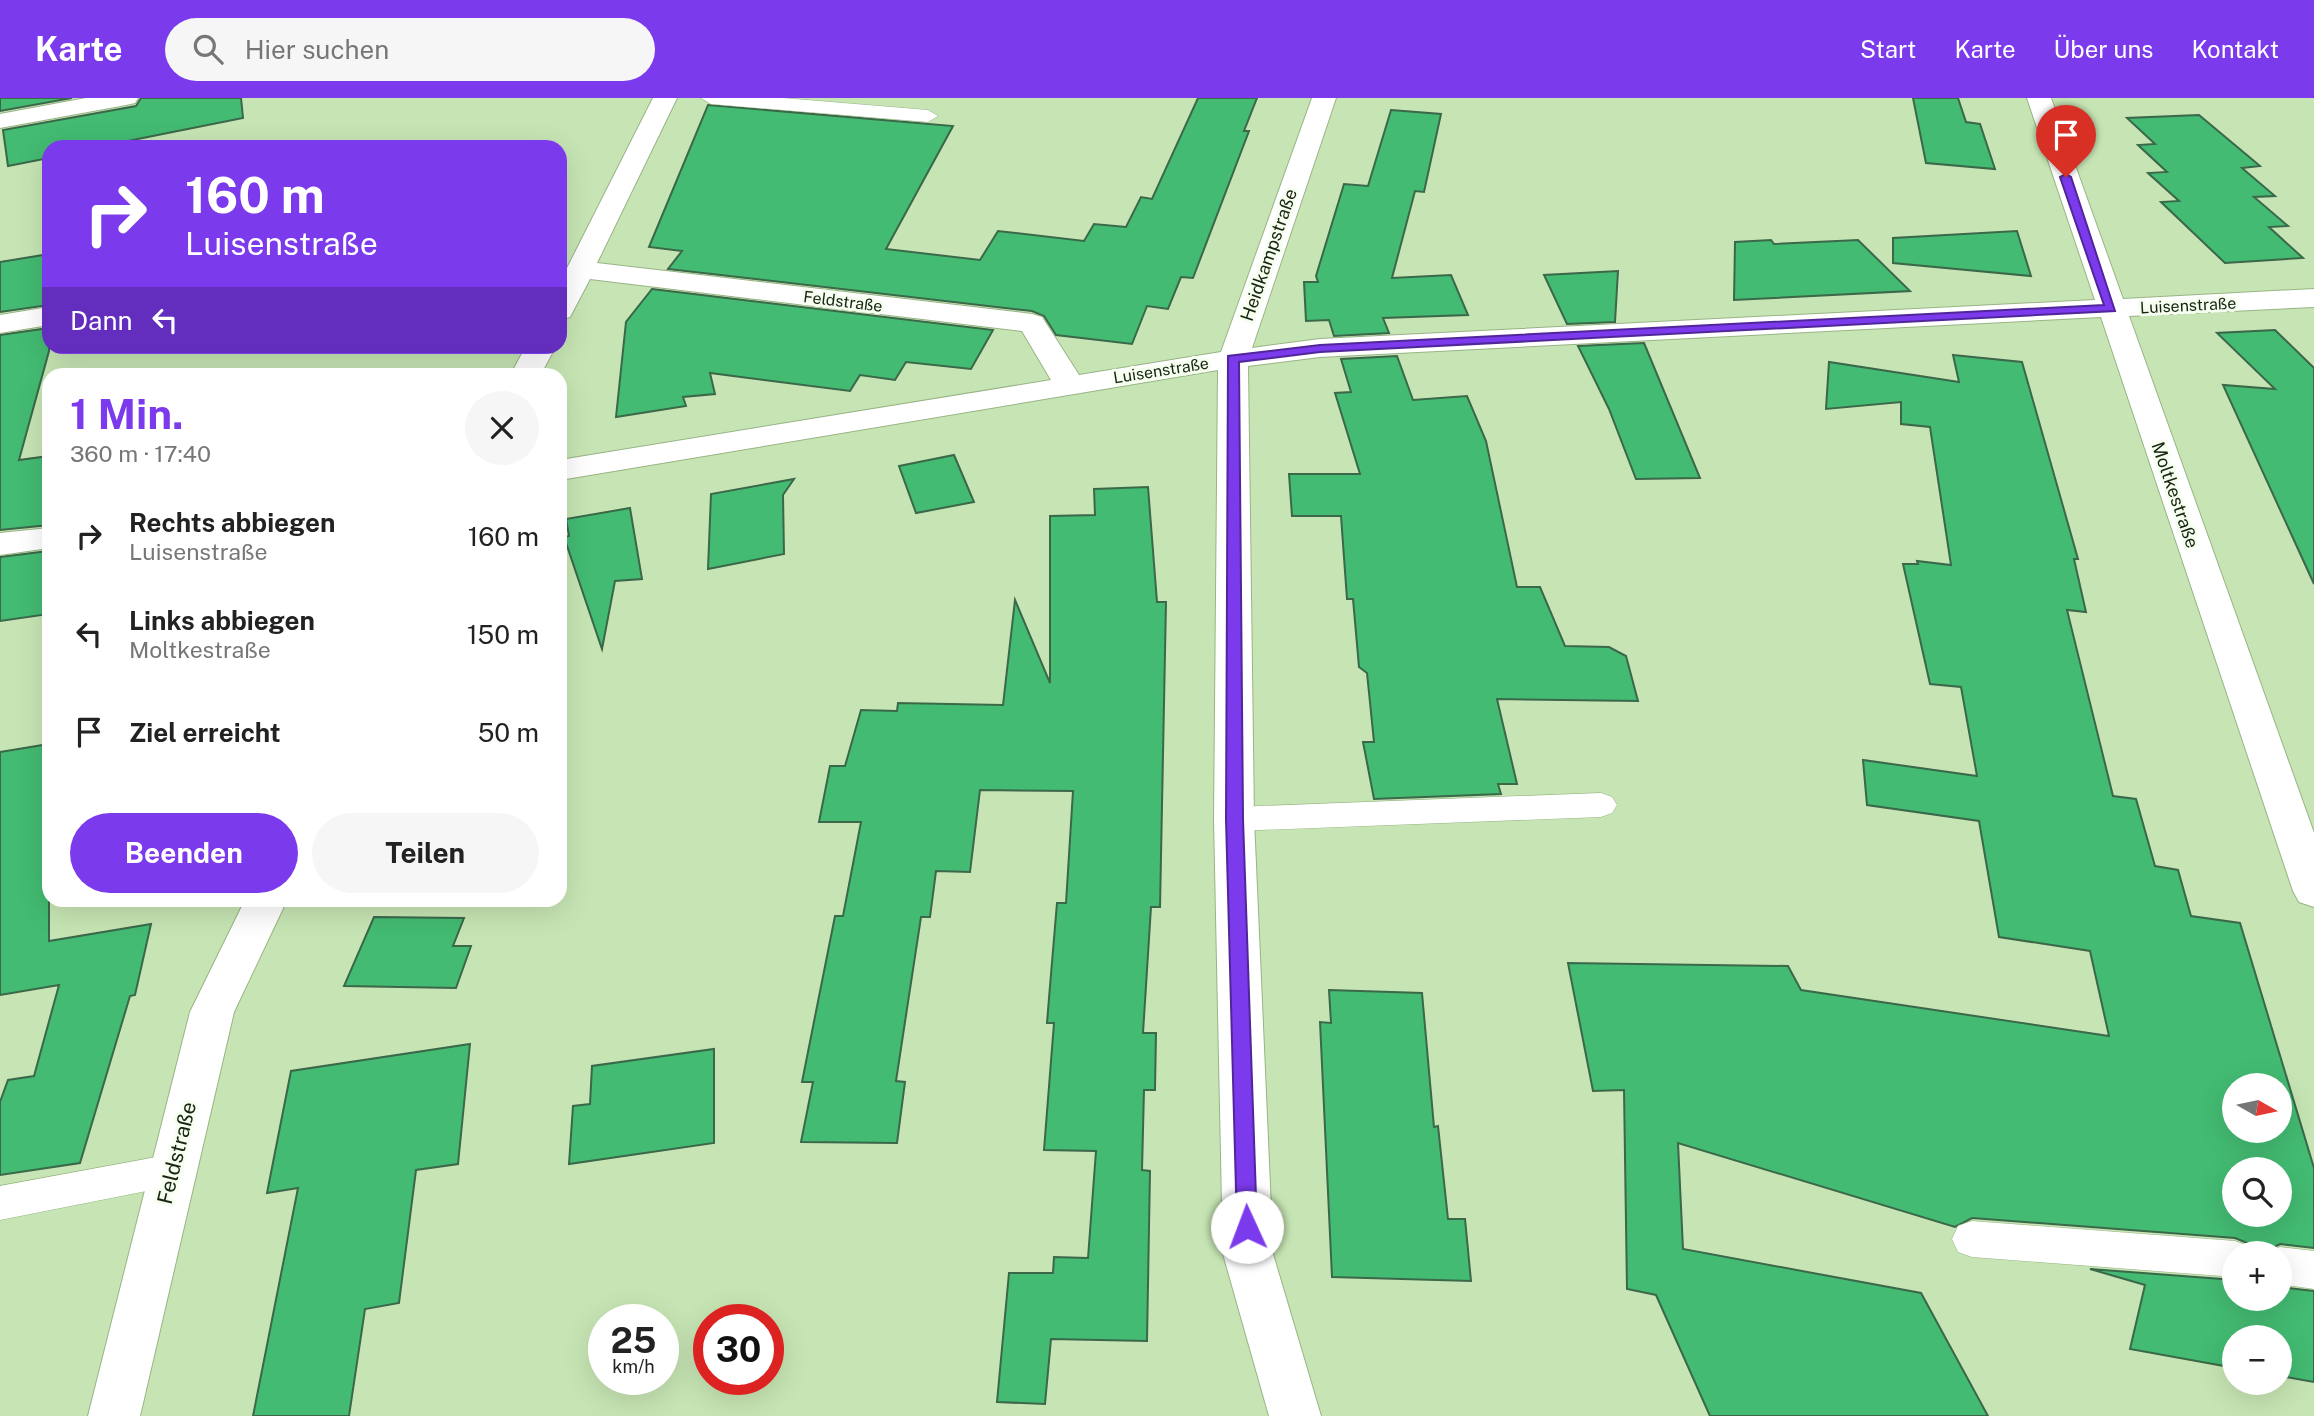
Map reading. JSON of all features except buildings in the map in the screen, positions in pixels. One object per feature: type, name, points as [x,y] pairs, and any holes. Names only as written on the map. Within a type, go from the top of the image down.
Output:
[{"type":"street","points":[[0,121],[126,98]]},
{"type":"street","points":[[567,297],[665,98]]},
{"type":"street","name":"Heidkampstraße","points":[[1295,1416],[1248,1254],[1234,819],[1233,359],[1324,98]]},
{"type":"street","name":"Moltkestraße","points":[[2039,98],[2314,889]]},
{"type":"street","name":"Feldstraße","points":[[582,270],[1032,323],[1070,386]]},
{"type":"street","name":"Luisenstraße","points":[[567,469],[1233,359],[1320,348],[2314,298]]},
{"type":"street","points":[[0,324],[42,317]]},
{"type":"street","points":[[0,544],[42,539]]},
{"type":"street","name":"Feldstraße","points":[[114,1416],[212,1012],[263,907]]},
{"type":"lane","points":[[711,98],[928,116]]},
{"type":"lane","points":[[1234,819],[1601,805]]},
{"type":"lane","points":[[0,1203],[173,1171]]},
{"type":"lane","points":[[1972,1239],[2222,1258]]},
{"type":"lane","points":[[2292,1267],[2314,1270]]},
{"type":"route","points":[[1247,1227],[1234,819],[1233,359],[1320,348],[2111,309],[2066,177]]}]
